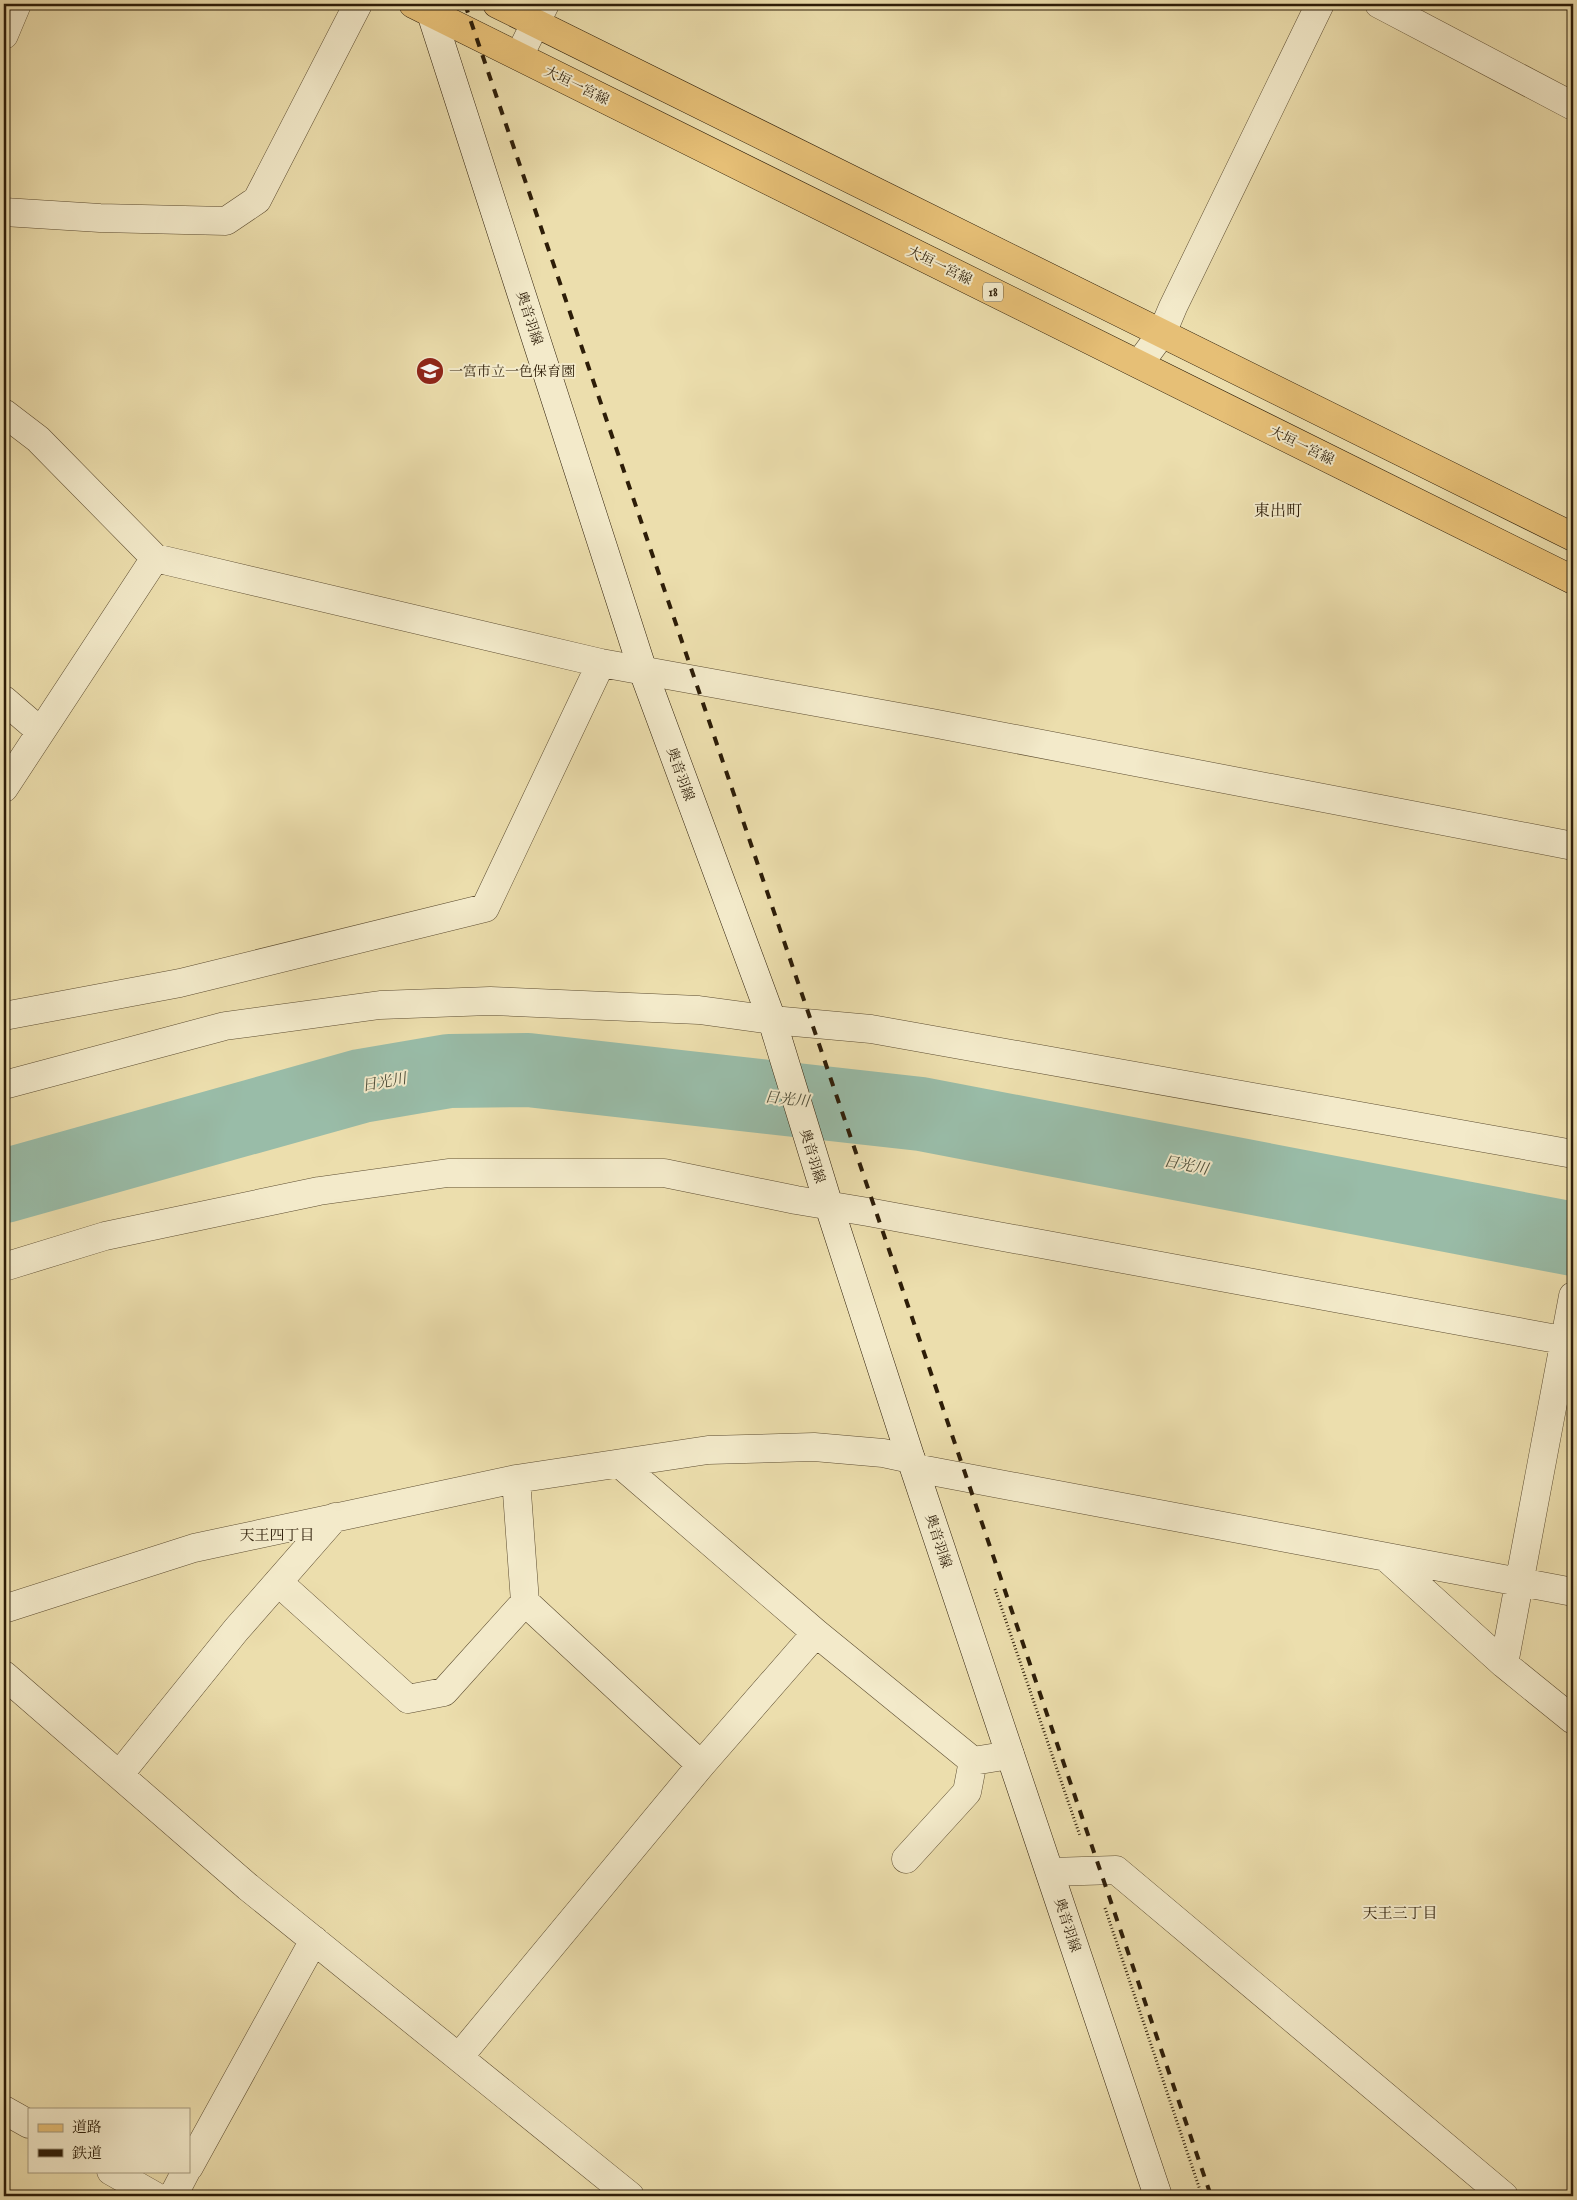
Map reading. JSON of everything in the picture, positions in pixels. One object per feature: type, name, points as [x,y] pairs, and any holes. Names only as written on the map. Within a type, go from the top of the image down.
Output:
[{"type":"main road","points":[[497,4],[540,14],[1162,333],[1573,537]]},
{"type":"main road","name":"大垣一宮線","points":[[424,7],[1573,580]]},
{"type":"street","points":[[4,35],[17,4]]},
{"type":"street","points":[[4,212],[100,218],[226,221],[257,200],[358,4]]},
{"type":"street","points":[[1139,364],[1162,333],[1320,4]]},
{"type":"street","points":[[1379,4],[1573,106]]},
{"type":"street","name":"奥音羽線","points":[[424,7],[643,671],[773,1025],[826,1199],[1158,2196]]},
{"type":"street","points":[[519,56],[540,14]]},
{"type":"street","points":[[4,413],[38,439],[155,558],[600,663],[922,722],[1573,846]]},
{"type":"street","points":[[4,788],[155,558]]},
{"type":"street","points":[[4,1016],[180,983],[485,908],[600,663]]},
{"type":"street","points":[[4,700],[40,731]]},
{"type":"street","points":[[4,1085],[225,1026],[380,1005],[490,1001],[699,1010],[773,1025],[871,1029],[1573,1154]]},
{"type":"street","points":[[4,1267],[114,1234],[319,1191],[448,1173],[664,1174],[826,1199],[1568,1337]]},
{"type":"street","points":[[1504,1664],[1568,1337],[1573,1296]]},
{"type":"street","points":[[4,1609],[194,1548],[516,1479],[708,1450],[814,1447],[883,1453],[913,1463],[1387,1558],[1573,1592]]},
{"type":"street","points":[[620,1464],[816,1633],[973,1761],[1010,1755]]},
{"type":"street","points":[[516,1479],[525,1602],[701,1765]]},
{"type":"street","points":[[119,1775],[236,1630],[335,1517]]},
{"type":"street","points":[[1387,1558],[1504,1664],[1573,1720]]},
{"type":"street","points":[[278,1582],[408,1699],[444,1692],[525,1602]]},
{"type":"street","points":[[459,2057],[701,1765],[816,1633]]},
{"type":"street","points":[[4,1675],[248,1887],[630,2196]]},
{"type":"street","points":[[906,1859],[967,1792],[973,1761]]},
{"type":"street","points":[[1050,1872],[1116,1870],[1504,2196]]},
{"type":"street","points":[[190,2165],[314,1940]]},
{"type":"street","points":[[4,2110],[28,2123]]},
{"type":"street","points":[[113,2172],[155,2196]]},
{"type":"street","points":[[173,2196],[185,2172]]},
{"type":"path","points":[[992,1580],[1202,2196]]},
{"type":"waterway","name":"日光川","points":[[4,1186],[361,1086],[449,1071],[528,1070],[921,1114],[1573,1239]]},
{"type":"railway","points":[[465,4],[1211,2196]]},
{"type":"place","name":"一宮市立一色保育園","points":[[430,371]]},
{"type":"district","name":"東出町","points":[[1278,510]]},
{"type":"district","name":"天王四丁目","points":[[277,1535]]},
{"type":"district","name":"天王三丁目","points":[[1400,1913]]}]
